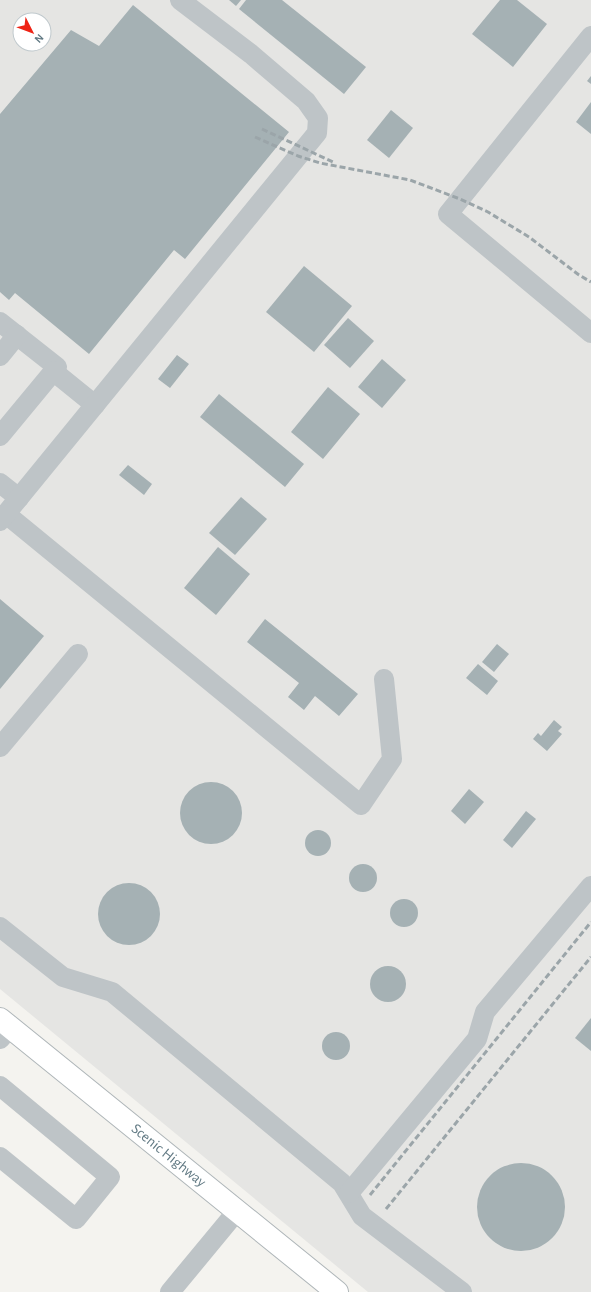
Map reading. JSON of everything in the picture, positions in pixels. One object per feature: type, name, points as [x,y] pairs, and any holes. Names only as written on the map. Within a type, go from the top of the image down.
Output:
[{"type":"main road","name":"Scenic Highway","points":[[3,1028],[237,1211],[337,1292]]},
{"type":"street","points":[[180,0],[251,54],[306,101],[318,118],[317,133],[3,518],[361,805],[392,759],[384,679]]},
{"type":"street","points":[[591,36],[448,214],[591,333]]},
{"type":"street","points":[[0,322],[57,367],[0,436]]},
{"type":"street","points":[[0,356],[17,335]]},
{"type":"street","points":[[53,371],[95,405]]},
{"type":"street","points":[[0,483],[19,498]]},
{"type":"street","points":[[0,747],[78,654]]},
{"type":"street","points":[[349,1193],[477,1040],[484,1012],[591,886]]},
{"type":"street","points":[[0,926],[63,977],[112,992],[342,1183],[362,1216],[462,1292]]},
{"type":"street","points":[[0,1086],[110,1177],[76,1219],[0,1157]]},
{"type":"street","points":[[170,1292],[237,1211]]},
{"type":"shaded area","points":[[0,0],[591,0],[591,1292],[368,1292],[0,989]]},
{"type":"building","points":[[229,0],[241,0],[236,6]]},
{"type":"building","points":[[246,0],[282,0],[366,67],[344,94],[239,9]]},
{"type":"building","points":[[500,0],[517,0],[547,24],[513,67],[472,34]]},
{"type":"building","points":[[133,5],[289,132],[185,259],[174,250],[89,354],[15,293],[9,300],[0,292],[0,114],[71,30],[99,46]]},
{"type":"building","points":[[591,76],[591,84],[587,81]]},
{"type":"building","points":[[591,102],[591,134],[576,122]]},
{"type":"building","points":[[391,110],[413,128],[389,158],[367,140]]},
{"type":"building","points":[[304,266],[352,306],[314,352],[266,312]]},
{"type":"building","points":[[348,318],[374,341],[350,368],[324,345]]},
{"type":"building","points":[[177,355],[189,364],[170,388],[158,379]]},
{"type":"building","points":[[382,359],[406,380],[382,408],[358,387]]},
{"type":"building","points":[[328,387],[360,414],[323,459],[291,432]]},
{"type":"building","points":[[219,394],[304,464],[285,487],[200,417]]},
{"type":"building","points":[[128,465],[152,484],[144,495],[119,475]]},
{"type":"building","points":[[241,497],[267,519],[235,555],[209,533]]},
{"type":"building","points":[[218,547],[250,574],[216,615],[184,588]]},
{"type":"building","points":[[0,599],[44,636],[0,689]]},
{"type":"building","points":[[265,619],[358,694],[339,716],[315,696],[304,710],[288,697],[299,683],[247,642]]},
{"type":"building","points":[[497,644],[509,654],[494,672],[482,662]]},
{"type":"building","points":[[478,664],[498,681],[487,695],[466,678]]},
{"type":"building","points":[[554,720],[562,727],[558,731],[562,734],[547,751],[533,739],[538,733],[541,736]]},
{"type":"building","points":[[205,782],[217,782],[233,791],[240,801],[242,813],[240,825],[233,835],[217,844],[205,844],[194,839],[185,830],[180,819],[180,807],[185,796],[194,787]]},
{"type":"building","points":[[469,789],[484,802],[465,824],[451,811]]},
{"type":"building","points":[[526,811],[536,819],[512,848],[503,840]]},
{"type":"building","points":[[318,830],[327,834],[331,843],[327,852],[318,856],[309,852],[305,843],[309,834]]},
{"type":"building","points":[[363,864],[373,868],[377,878],[373,888],[363,892],[353,888],[349,878],[353,868]]},
{"type":"building","points":[[123,883],[135,883],[151,892],[158,902],[160,914],[158,926],[151,936],[135,945],[123,945],[112,940],[103,931],[98,920],[98,908],[103,897],[112,888]]},
{"type":"building","points":[[404,899],[414,903],[418,913],[414,923],[404,927],[394,923],[390,913],[394,903]]},
{"type":"building","points":[[388,966],[398,969],[403,974],[406,984],[403,994],[398,999],[388,1002],[378,999],[373,994],[370,984],[373,974],[378,969]]},
{"type":"building","points":[[591,1018],[591,1051],[575,1038]]},
{"type":"building","points":[[336,1032],[346,1036],[350,1046],[346,1056],[336,1060],[326,1056],[322,1046],[326,1036]]},
{"type":"building","points":[[521,1163],[538,1166],[552,1176],[562,1190],[565,1207],[562,1224],[552,1238],[538,1248],[521,1251],[504,1248],[490,1238],[480,1224],[477,1207],[480,1190],[490,1176],[504,1166]]},
{"type":"railway","points":[[262,129],[333,162]]},
{"type":"railway","points":[[255,137],[298,156],[320,163],[410,180],[460,199],[488,212],[529,237],[579,275],[591,282]]},
{"type":"railway","points":[[370,1195],[591,922]]},
{"type":"railway","points":[[386,1209],[591,957]]}]
